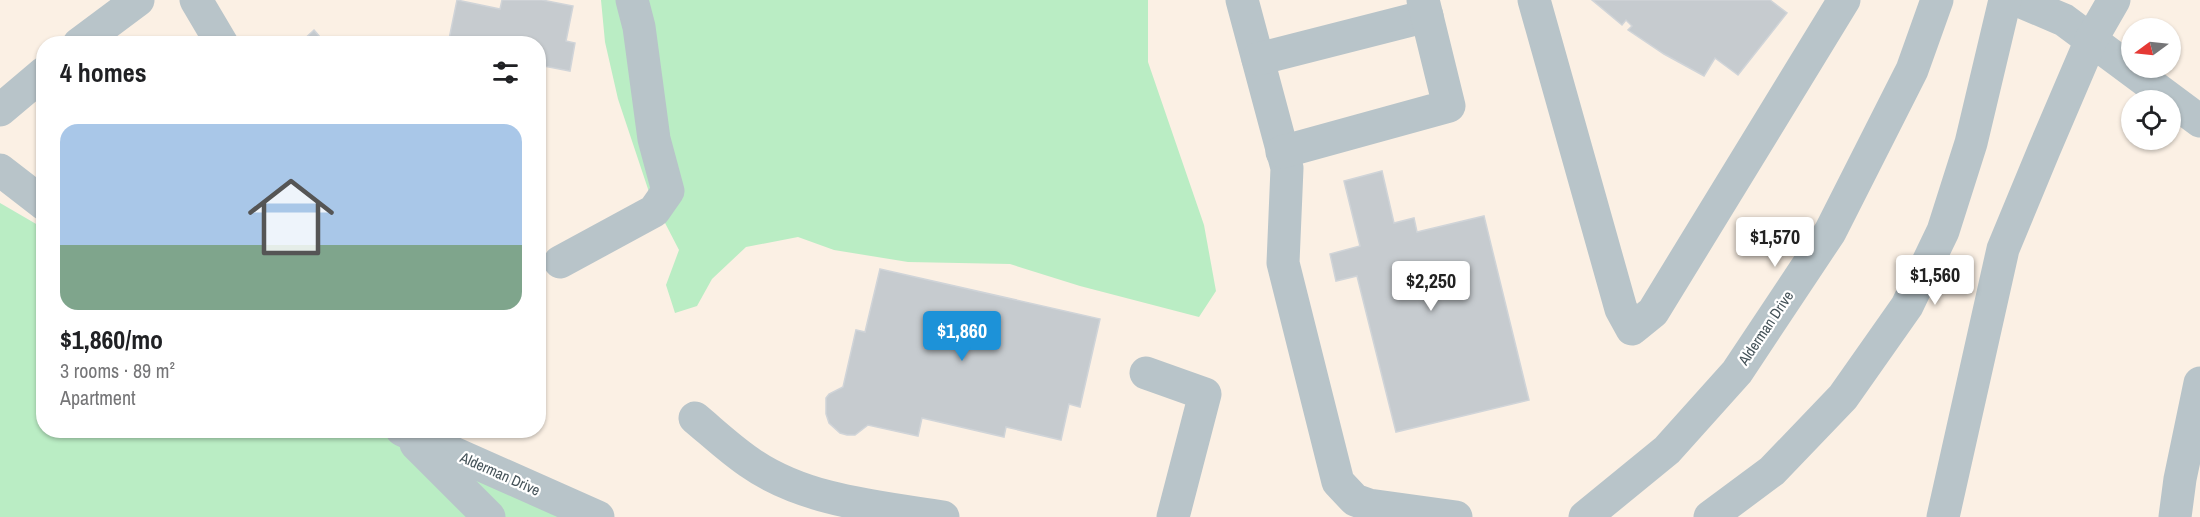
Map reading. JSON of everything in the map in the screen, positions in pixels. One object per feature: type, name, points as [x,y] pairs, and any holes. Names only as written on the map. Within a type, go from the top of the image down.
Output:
[{"type":"street","points":[[89,36],[138,0]]},
{"type":"street","points":[[196,0],[217,36]]},
{"type":"street","points":[[560,262],[654,211],[668,191],[654,139],[639,27],[632,0]]},
{"type":"street","points":[[1242,0],[1287,168],[1283,263],[1338,482],[1355,500],[1369,505],[1456,517]]},
{"type":"street","points":[[1534,0],[1621,309],[1632,329],[1653,312],[1844,0]]},
{"type":"street","name":"Alderman Drive","points":[[1585,517],[1667,450],[1737,372],[1830,232],[1912,70],[1937,0]]},
{"type":"street","points":[[1710,517],[1772,471],[1843,397],[1907,306],[1944,231],[1971,143],[2005,0]]},
{"type":"street","points":[[2017,0],[2064,20],[2200,121]]},
{"type":"street","points":[[1942,517],[2003,249],[2091,40],[2114,0]]},
{"type":"street","points":[[1258,59],[1425,8],[1449,106],[1282,152]]},
{"type":"street","points":[[0,110],[36,80]]},
{"type":"street","points":[[0,170],[36,198]]},
{"type":"street","points":[[1146,373],[1205,394],[1173,517]]},
{"type":"street","points":[[2175,517],[2180,479],[2200,383]]},
{"type":"street","points":[[696,418],[750,463],[800,488],[847,502],[943,517]]},
{"type":"street","name":"Alderman Drive","points":[[410,438],[489,517]]},
{"type":"street","name":"Alderman Drive","points":[[439,438],[458,442],[598,517]]},
{"type":"shaded area","points":[[0,0],[2200,0],[2200,517],[560,517],[419,438],[546,438],[546,36],[36,36],[36,224],[0,203]]},
{"type":"green space","points":[[601,0],[1148,0],[1148,62],[1204,225],[1216,291],[1199,317],[1080,286],[1010,264],[908,262],[834,250],[798,237],[746,247],[712,279],[697,306],[675,313],[666,285],[679,250],[649,192],[618,99],[605,42]]},
{"type":"green space","points":[[0,203],[36,224],[36,438],[419,438],[560,517],[0,517]]},
{"type":"building","points":[[457,0],[500,9],[502,0],[542,0],[573,6],[566,41],[575,43],[570,71],[546,66],[546,36],[450,36]]},
{"type":"building","points":[[1592,0],[1770,0],[1787,13],[1738,75],[1715,58],[1704,76],[1664,54],[1628,30],[1632,26],[1626,20],[1622,25]]},
{"type":"building","points":[[314,30],[319,36],[308,36]]},
{"type":"building","points":[[1382,171],[1394,223],[1414,218],[1417,232],[1484,216],[1529,400],[1396,432],[1357,276],[1336,281],[1330,254],[1360,246],[1344,181]]},
{"type":"building","points":[[880,269],[1100,319],[1080,407],[1069,404],[1061,440],[1006,427],[1004,437],[922,418],[918,436],[868,425],[855,435],[847,435],[840,433],[829,423],[826,414],[826,398],[843,387],[856,330],[865,332]]}]
